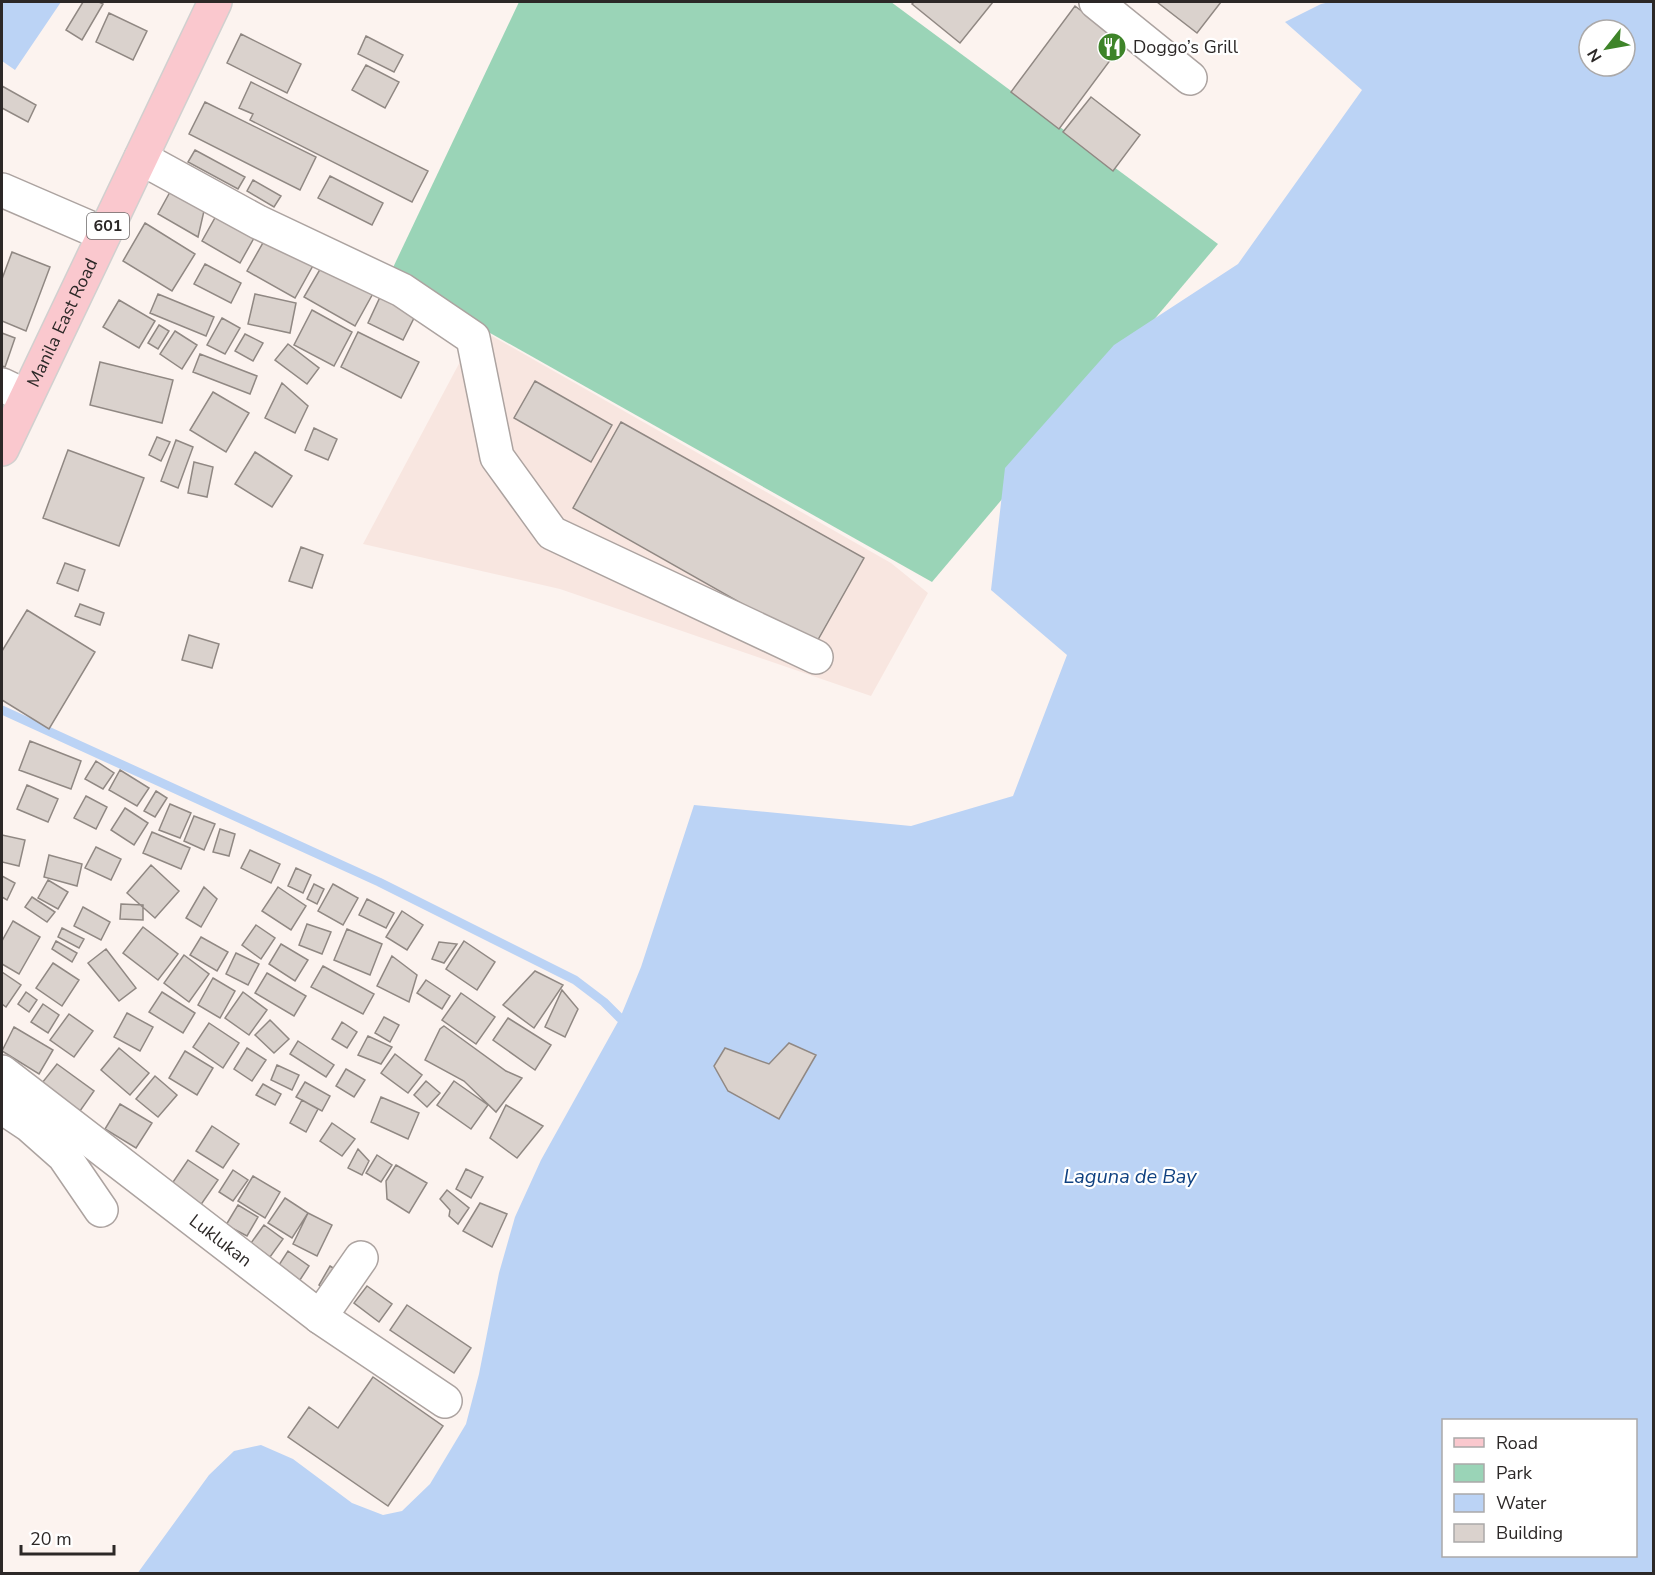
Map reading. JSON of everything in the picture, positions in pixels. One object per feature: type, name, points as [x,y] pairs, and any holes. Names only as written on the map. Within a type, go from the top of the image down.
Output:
[{"type":"main road","name":"Manila East Road","points":[[2,449],[13,391],[104,234],[214,2]]},
{"type":"street","points":[[1096,2],[1190,78]]},
{"type":"street","points":[[141,158],[258,222],[402,290],[473,338],[497,457],[552,533],[816,657]]},
{"type":"street","points":[[2,190],[104,234]]},
{"type":"street","name":"Luklukan","points":[[2,1072],[320,1317],[445,1401]]},
{"type":"street","points":[[2,1107],[29,1125],[64,1156],[101,1210]]},
{"type":"street","points":[[320,1317],[361,1258]]},
{"type":"shaded area","points":[[478,328],[891,563],[928,593],[871,696],[560,589],[363,544]]},
{"type":"green space","points":[[519,2],[891,2],[1218,244],[932,582],[389,276]]},
{"type":"water","points":[[4,2],[61,2],[15,70],[2,61],[2,5]]},
{"type":"water","name":"Laguna de Bay","points":[[1330,2],[1653,2],[1653,1573],[137,1574],[209,1475],[234,1451],[261,1445],[293,1459],[352,1503],[383,1515],[402,1511],[430,1484],[466,1424],[479,1374],[499,1273],[515,1217],[541,1160],[620,1018],[641,967],[694,805],[911,826],[1013,796],[1067,655],[991,590],[1005,468],[1114,345],[1238,264],[1362,90],[1285,22],[1321,4]]},
{"type":"building","points":[[83,2],[103,4],[82,40],[66,30]]},
{"type":"building","points":[[914,2],[993,2],[960,43],[912,4]]},
{"type":"building","points":[[1157,2],[1221,2],[1197,33]]},
{"type":"building","points":[[1075,6],[1123,43],[1059,129],[1011,92]]},
{"type":"building","points":[[109,13],[147,31],[133,60],[96,42]]},
{"type":"building","points":[[241,34],[301,64],[287,93],[227,63]]},
{"type":"building","points":[[366,36],[403,55],[394,72],[358,54]]},
{"type":"building","points":[[366,65],[399,82],[385,108],[352,90]]},
{"type":"building","points":[[251,82],[428,171],[412,202],[250,120],[253,114],[239,108]]},
{"type":"building","points":[[2,86],[36,105],[28,122],[2,108]]},
{"type":"building","points":[[1091,97],[1140,135],[1113,171],[1063,132]]},
{"type":"building","points":[[205,102],[316,157],[300,190],[189,134]]},
{"type":"building","points":[[195,150],[245,177],[238,189],[188,162]]},
{"type":"building","points":[[330,176],[383,203],[372,225],[318,198]]},
{"type":"building","points":[[253,180],[281,196],[274,207],[247,191]]},
{"type":"building","points":[[170,192],[204,211],[198,237],[158,214]]},
{"type":"building","points":[[216,216],[254,238],[240,263],[202,241]]},
{"type":"building","points":[[145,223],[195,254],[172,291],[123,261]]},
{"type":"building","points":[[268,234],[315,262],[295,298],[247,271]]},
{"type":"building","points":[[12,252],[50,267],[26,331],[2,321],[2,279]]},
{"type":"building","points":[[326,259],[376,288],[355,326],[304,297]]},
{"type":"building","points":[[205,264],[241,283],[231,303],[194,284]]},
{"type":"building","points":[[158,294],[214,317],[206,336],[150,313]]},
{"type":"building","points":[[255,294],[296,303],[290,333],[248,324]]},
{"type":"building","points":[[381,295],[417,312],[403,340],[368,323]]},
{"type":"building","points":[[119,300],[155,321],[139,348],[103,327]]},
{"type":"building","points":[[312,310],[352,332],[334,366],[294,345]]},
{"type":"building","points":[[222,318],[240,328],[225,354],[207,345]]},
{"type":"building","points":[[159,325],[169,331],[158,349],[148,343]]},
{"type":"building","points":[[175,331],[197,345],[182,369],[160,354]]},
{"type":"building","points":[[358,332],[419,362],[401,398],[341,367]]},
{"type":"building","points":[[2,333],[15,338],[5,367],[2,366]]},
{"type":"building","points":[[245,334],[263,343],[253,361],[235,351]]},
{"type":"building","points":[[288,344],[319,368],[307,384],[275,360]]},
{"type":"building","points":[[200,354],[257,376],[250,394],[193,372]]},
{"type":"building","points":[[100,362],[173,380],[162,423],[90,405]]},
{"type":"building","points":[[535,381],[612,425],[591,462],[514,418]]},
{"type":"building","points":[[282,383],[308,406],[295,433],[265,418]]},
{"type":"building","points":[[213,392],[249,413],[226,452],[190,430]]},
{"type":"building","points":[[621,422],[864,558],[815,645],[573,508]]},
{"type":"building","points":[[314,428],[337,439],[328,460],[305,450]]},
{"type":"building","points":[[157,437],[170,442],[161,461],[149,455]]},
{"type":"building","points":[[176,440],[193,447],[178,488],[161,481]]},
{"type":"building","points":[[68,450],[144,478],[119,546],[43,518]]},
{"type":"building","points":[[255,452],[292,476],[272,507],[235,484]]},
{"type":"building","points":[[194,462],[213,467],[207,497],[188,493]]},
{"type":"building","points":[[301,547],[323,555],[312,588],[289,581]]},
{"type":"building","points":[[65,563],[85,570],[78,591],[57,583]]},
{"type":"building","points":[[80,604],[104,613],[100,625],[75,616]]},
{"type":"building","points":[[27,610],[95,652],[49,729],[2,700],[2,651]]},
{"type":"building","points":[[189,635],[219,644],[212,668],[182,660]]},
{"type":"building","points":[[30,741],[81,761],[71,789],[19,770]]},
{"type":"building","points":[[96,761],[114,773],[103,789],[85,779]]},
{"type":"building","points":[[120,770],[149,788],[137,806],[109,790]]},
{"type":"building","points":[[27,785],[58,799],[48,822],[17,809]]},
{"type":"building","points":[[156,791],[167,798],[155,817],[144,811]]},
{"type":"building","points":[[86,796],[107,807],[96,829],[74,818]]},
{"type":"building","points":[[170,804],[191,813],[180,838],[159,830]]},
{"type":"building","points":[[125,808],[148,823],[134,845],[111,830]]},
{"type":"building","points":[[194,816],[215,824],[204,850],[184,841]]},
{"type":"building","points":[[220,829],[235,834],[229,856],[213,852]]},
{"type":"building","points":[[152,832],[190,848],[181,869],[143,853]]},
{"type":"building","points":[[2,835],[25,840],[19,866],[2,862]]},
{"type":"building","points":[[96,847],[121,859],[111,880],[85,868]]},
{"type":"building","points":[[250,850],[280,864],[271,883],[241,868]]},
{"type":"building","points":[[49,855],[82,864],[77,886],[44,877]]},
{"type":"building","points":[[151,865],[179,891],[155,918],[127,893]]},
{"type":"building","points":[[296,868],[311,875],[303,893],[288,886]]},
{"type":"building","points":[[2,876],[15,883],[7,900],[2,897]]},
{"type":"building","points":[[48,880],[68,892],[58,909],[38,898]]},
{"type":"building","points":[[314,884],[324,889],[317,904],[307,899]]},
{"type":"building","points":[[333,884],[358,898],[343,925],[318,911]]},
{"type":"building","points":[[204,887],[217,899],[201,927],[186,918]]},
{"type":"building","points":[[278,887],[306,906],[291,930],[262,911]]},
{"type":"building","points":[[32,897],[55,912],[47,922],[25,907]]},
{"type":"building","points":[[367,899],[394,913],[386,928],[359,915]]},
{"type":"building","points":[[121,904],[143,905],[143,920],[120,919]]},
{"type":"building","points":[[83,907],[110,922],[101,940],[74,926]]},
{"type":"building","points":[[402,911],[423,925],[407,950],[386,937]]},
{"type":"building","points":[[13,921],[40,937],[19,974],[2,964],[2,941]]},
{"type":"building","points":[[307,924],[331,932],[322,954],[299,945]]},
{"type":"building","points":[[256,925],[275,938],[261,959],[242,945]]},
{"type":"building","points":[[143,927],[178,954],[158,980],[123,953]]},
{"type":"building","points":[[62,928],[84,939],[79,948],[58,937]]},
{"type":"building","points":[[347,929],[382,944],[370,975],[334,960]]},
{"type":"building","points":[[201,937],[228,952],[217,971],[190,955]]},
{"type":"building","points":[[56,941],[77,953],[72,962],[52,949]]},
{"type":"building","points":[[464,941],[495,962],[477,990],[446,969]]},
{"type":"building","points":[[439,942],[457,944],[444,963],[432,959]]},
{"type":"building","points":[[281,944],[308,960],[295,981],[269,964]]},
{"type":"building","points":[[106,949],[136,988],[119,1001],[88,963]]},
{"type":"building","points":[[236,953],[259,964],[248,985],[226,974]]},
{"type":"building","points":[[184,955],[209,974],[189,1002],[164,983]]},
{"type":"building","points":[[392,956],[417,975],[409,1002],[377,986]]},
{"type":"building","points":[[53,963],[79,980],[62,1006],[36,988]]},
{"type":"building","points":[[323,966],[374,994],[363,1014],[311,987]]},
{"type":"building","points":[[535,971],[563,985],[534,1028],[503,1005]]},
{"type":"building","points":[[2,972],[21,985],[6,1007],[2,1004]]},
{"type":"building","points":[[267,973],[306,996],[294,1016],[255,993]]},
{"type":"building","points":[[213,978],[235,991],[220,1018],[198,1005]]},
{"type":"building","points":[[426,980],[450,996],[442,1009],[417,993]]},
{"type":"building","points":[[562,990],[578,1009],[565,1037],[545,1027]]},
{"type":"building","points":[[26,992],[37,1000],[29,1012],[18,1004]]},
{"type":"building","points":[[162,992],[195,1013],[183,1033],[149,1012]]},
{"type":"building","points":[[243,992],[267,1010],[249,1035],[225,1018]]},
{"type":"building","points":[[461,993],[495,1017],[476,1044],[442,1020]]},
{"type":"building","points":[[43,1004],[59,1015],[48,1033],[31,1022]]},
{"type":"building","points":[[127,1013],[153,1027],[140,1051],[114,1037]]},
{"type":"building","points":[[69,1014],[93,1031],[74,1057],[50,1040]]},
{"type":"building","points":[[384,1017],[399,1025],[390,1042],[375,1033]]},
{"type":"building","points":[[508,1018],[551,1045],[535,1070],[493,1040]]},
{"type":"building","points":[[270,1020],[289,1039],[274,1053],[255,1035]]},
{"type":"building","points":[[342,1022],[357,1032],[347,1048],[332,1039]]},
{"type":"building","points":[[209,1023],[239,1043],[223,1068],[193,1047]]},
{"type":"building","points":[[444,1026],[506,1071],[522,1078],[496,1112],[464,1081],[425,1060],[440,1029]]},
{"type":"building","points":[[14,1027],[53,1050],[39,1074],[2,1051]]},
{"type":"building","points":[[368,1036],[392,1047],[381,1064],[358,1055]]},
{"type":"building","points":[[298,1041],[334,1065],[326,1077],[290,1054]]},
{"type":"building","points":[[789,1043],[816,1055],[779,1119],[728,1091],[714,1066],[725,1048],[769,1064]]},
{"type":"building","points":[[119,1048],[149,1073],[130,1095],[101,1070]]},
{"type":"building","points":[[247,1048],[266,1060],[252,1081],[234,1069]]},
{"type":"building","points":[[185,1051],[213,1068],[197,1095],[169,1078]]},
{"type":"building","points":[[395,1054],[422,1075],[408,1093],[381,1073]]},
{"type":"building","points":[[57,1064],[94,1091],[80,1111],[42,1083]]},
{"type":"building","points":[[277,1065],[299,1075],[292,1090],[271,1080]]},
{"type":"building","points":[[346,1069],[365,1080],[354,1097],[336,1086]]},
{"type":"building","points":[[155,1076],[177,1095],[158,1117],[136,1099]]},
{"type":"building","points":[[426,1081],[440,1093],[427,1107],[414,1095]]},
{"type":"building","points":[[454,1081],[488,1105],[471,1129],[437,1105]]},
{"type":"building","points":[[305,1082],[330,1096],[322,1111],[296,1097]]},
{"type":"building","points":[[263,1084],[281,1094],[275,1105],[256,1095]]},
{"type":"building","points":[[381,1097],[419,1113],[408,1139],[371,1122]]},
{"type":"building","points":[[302,1100],[318,1109],[306,1132],[290,1123]]},
{"type":"building","points":[[120,1104],[152,1123],[136,1148],[105,1129]]},
{"type":"building","points":[[506,1105],[543,1126],[517,1158],[490,1138]]},
{"type":"building","points":[[332,1123],[355,1139],[342,1156],[320,1141]]},
{"type":"building","points":[[212,1126],[239,1144],[223,1168],[196,1151]]},
{"type":"building","points":[[358,1149],[369,1161],[362,1175],[348,1168]]},
{"type":"building","points":[[377,1155],[392,1165],[381,1182],[366,1173]]},
{"type":"building","points":[[188,1160],[218,1180],[200,1206],[171,1185]]},
{"type":"building","points":[[396,1165],[427,1183],[409,1213],[387,1199],[386,1181]]},
{"type":"building","points":[[466,1169],[483,1177],[471,1198],[456,1189]]},
{"type":"building","points":[[233,1170],[248,1180],[233,1201],[219,1192]]},
{"type":"building","points":[[253,1176],[280,1192],[265,1218],[238,1201]]},
{"type":"building","points":[[447,1190],[469,1208],[458,1224],[449,1216],[450,1210],[440,1199]]},
{"type":"building","points":[[285,1198],[308,1213],[292,1238],[268,1223]]},
{"type":"building","points":[[480,1203],[507,1214],[492,1247],[463,1231]]},
{"type":"building","points":[[238,1205],[258,1217],[247,1236],[226,1225]]},
{"type":"building","points":[[308,1213],[332,1225],[317,1256],[293,1244]]},
{"type":"building","points":[[264,1225],[283,1239],[270,1257],[251,1243]]},
{"type":"building","points":[[288,1251],[309,1266],[298,1283],[277,1268]]},
{"type":"building","points":[[330,1266],[341,1273],[330,1292],[319,1285]]},
{"type":"building","points":[[367,1286],[392,1304],[379,1322],[354,1303]]},
{"type":"building","points":[[407,1305],[471,1348],[454,1373],[390,1330]]},
{"type":"building","points":[[373,1377],[443,1426],[388,1506],[288,1437],[309,1407],[338,1428]]},
{"type":"waterway","points":[[2,710],[379,882],[575,980],[604,1002],[620,1018]]},
{"type":"place","name":"Doggo’s Grill","points":[[1112,47]]}]
